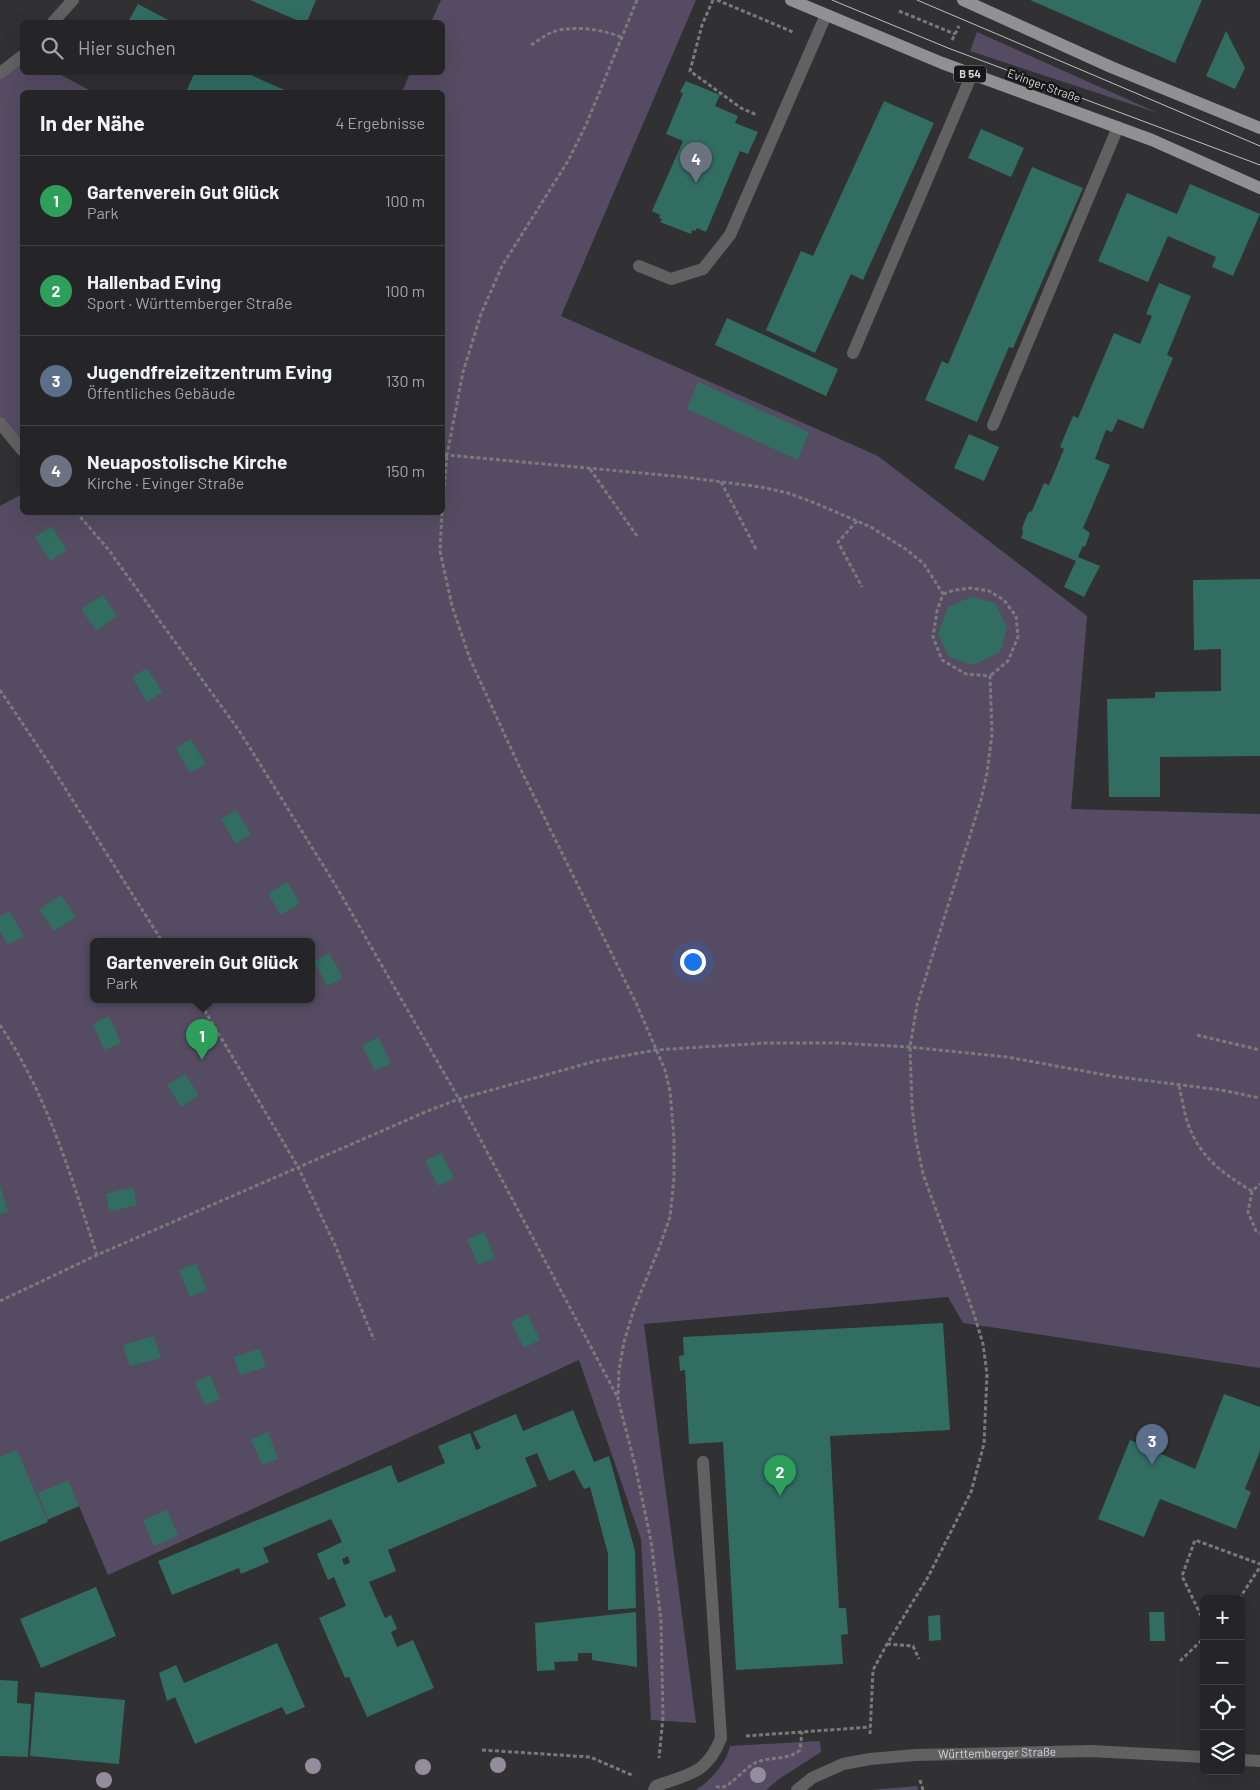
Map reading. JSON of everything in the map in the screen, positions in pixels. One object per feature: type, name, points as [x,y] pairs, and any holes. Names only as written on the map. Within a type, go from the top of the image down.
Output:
[{"type":"main road","name":"Evinger Straße","points":[[791,0],[942,63],[1152,140],[1260,188]]},
{"type":"main road","points":[[966,1],[1111,67],[1260,128]]},
{"type":"street","points":[[55,20],[73,0]]},
{"type":"street","points":[[639,266],[671,279],[703,269],[730,235],[826,15]]},
{"type":"street","points":[[0,73],[20,58]]},
{"type":"street","points":[[853,353],[972,74]]},
{"type":"street","points":[[993,426],[1118,128]]},
{"type":"street","points":[[0,423],[20,448]]},
{"type":"street","points":[[655,1788],[700,1770],[715,1752],[721,1738],[703,1462]]},
{"type":"street","name":"Württemberger Straße","points":[[797,1790],[812,1778],[843,1764],[870,1759],[915,1755],[1091,1751],[1200,1757]]},
{"type":"street","points":[[1245,1760],[1260,1761]]},
{"type":"path","points":[[445,482],[448,455],[464,372],[480,314],[502,266],[568,161],[586,125],[637,0]]},
{"type":"path","points":[[713,0],[702,25],[690,71],[741,108],[778,125]]},
{"type":"path","points":[[942,63],[955,34],[966,1]]},
{"type":"path","points":[[899,11],[955,34]]},
{"type":"path","points":[[531,45],[551,32],[576,28],[610,33],[622,38]]},
{"type":"path","points":[[448,455],[721,482],[788,493],[871,527],[907,550],[924,564],[943,594]]},
{"type":"path","points":[[590,469],[637,536]]},
{"type":"path","points":[[721,482],[757,551]]},
{"type":"path","points":[[79,515],[108,550],[240,732],[336,886],[459,1100],[618,1399],[635,1464],[651,1541],[661,1620],[664,1717],[655,1788],[590,1757],[482,1750]]},
{"type":"path","points":[[442,515],[440,551],[452,606],[470,659],[519,766],[637,1005],[665,1070],[670,1091],[674,1139],[674,1178],[670,1217],[660,1248],[634,1308],[624,1342],[619,1370],[618,1399]]},
{"type":"path","points":[[857,521],[838,542],[862,587]]},
{"type":"path","points":[[971,588],[989,590],[1004,600],[1016,616],[1018,637],[1008,661],[990,676],[966,674],[942,660],[933,637],[936,611],[943,594],[954,590],[971,588]]},
{"type":"path","points":[[870,1759],[873,1670],[928,1576],[971,1492],[984,1444],[987,1374],[983,1344],[921,1166],[912,1106],[910,1047],[917,1005],[988,772],[992,734],[990,676]]},
{"type":"path","points":[[0,690],[160,938]]},
{"type":"path","points":[[200,1003],[298,1167],[335,1245],[374,1340]]},
{"type":"path","points":[[0,1025],[37,1088],[47,1111],[97,1255]]},
{"type":"path","points":[[1197,1035],[1260,1050]]},
{"type":"path","points":[[0,1301],[97,1255],[298,1167],[459,1100],[596,1061],[656,1050],[766,1042],[910,1047],[1007,1057],[1111,1076],[1221,1090],[1260,1098]]},
{"type":"path","points":[[1179,1086],[1188,1125],[1210,1162],[1230,1178],[1252,1190]]},
{"type":"path","points":[[1260,1184],[1252,1190],[1248,1212],[1256,1231],[1260,1233]]},
{"type":"path","points":[[1200,1614],[1182,1576],[1195,1540],[1260,1566],[1242,1595]]},
{"type":"path","points":[[1180,1661],[1202,1640]]},
{"type":"path","points":[[887,1644],[913,1646],[919,1659]]},
{"type":"path","points":[[721,1738],[870,1727]]},
{"type":"path","points":[[700,1770],[707,1780],[715,1786],[723,1788],[729,1785],[745,1768],[757,1762],[769,1758],[794,1756],[800,1750],[802,1732]]},
{"type":"shaded area","points":[[441,0],[696,0],[561,316],[878,456],[1087,616],[1071,809],[1260,814],[1260,1368],[963,1323],[948,1297],[644,1324],[696,1723],[651,1720],[641,1539],[579,1360],[108,1575],[79,1506],[0,1541],[0,506],[20,495],[20,515],[445,515],[445,90],[403,90],[409,75],[445,75],[445,20],[432,20]]},
{"type":"shaded area","points":[[977,32],[1158,113],[970,51]]},
{"type":"shaded area","points":[[20,58],[20,75],[61,75],[89,90],[20,90],[20,448],[0,423],[0,73]]},
{"type":"shaded area","points":[[820,1741],[821,1752],[779,1779],[766,1790],[696,1790],[717,1771],[725,1759],[730,1746]]},
{"type":"shaded area","points":[[917,1786],[918,1790],[871,1790]]},
{"type":"building","points":[[250,0],[316,0],[308,20],[296,20]]},
{"type":"building","points":[[1030,0],[1202,0],[1175,63]]},
{"type":"building","points":[[138,4],[168,20],[129,20]]},
{"type":"building","points":[[1226,31],[1245,68],[1235,89],[1206,76]]},
{"type":"building","points":[[194,75],[251,75],[284,90],[187,90]]},
{"type":"building","points":[[686,81],[720,95],[715,106],[738,116],[735,123],[758,132],[748,154],[740,151],[706,232],[697,228],[695,231],[692,230],[691,234],[660,222],[662,219],[659,218],[660,215],[652,211],[683,141],[666,134],[683,93],[680,92]]},
{"type":"building","points":[[884,101],[934,123],[863,280],[851,274],[815,353],[766,330],[801,251],[813,256]]},
{"type":"building","points":[[981,129],[1024,148],[1011,177],[968,158]]},
{"type":"building","points":[[1032,167],[1083,188],[1013,348],[1009,347],[977,422],[925,400],[942,361],[948,364]]},
{"type":"building","points":[[1190,184],[1260,214],[1233,276],[1212,267],[1216,257],[1168,236],[1148,282],[1098,261],[1127,193],[1177,214]]},
{"type":"building","points":[[1159,283],[1191,296],[1167,355],[1173,358],[1143,429],[1118,419],[1112,432],[1106,430],[1095,459],[1110,465],[1083,528],[1090,533],[1085,547],[1083,546],[1078,557],[1100,566],[1084,597],[1064,587],[1076,561],[1021,538],[1022,528],[1028,513],[1032,511],[1044,483],[1049,485],[1064,449],[1060,447],[1067,430],[1073,416],[1078,418],[1114,333],[1140,344],[1152,316],[1146,314]]},
{"type":"building","points":[[727,318],[838,369],[826,396],[715,345]]},
{"type":"building","points":[[698,382],[809,432],[798,460],[687,409]]},
{"type":"building","points":[[969,434],[999,447],[984,481],[954,468]]},
{"type":"building","points":[[51,526],[67,550],[50,561],[35,537]]},
{"type":"building","points":[[1260,579],[1260,756],[1160,757],[1160,797],[1109,797],[1107,699],[1155,698],[1155,692],[1221,691],[1221,649],[1194,650],[1193,580]]},
{"type":"building","points":[[103,595],[117,616],[96,631],[81,609]]},
{"type":"building","points":[[971,597],[995,603],[1007,628],[1000,652],[973,665],[949,657],[938,634],[948,607]]},
{"type":"building","points":[[147,668],[162,692],[147,702],[132,677]]},
{"type":"building","points":[[191,739],[206,764],[190,773],[176,748]]},
{"type":"building","points":[[236,810],[251,834],[236,844],[221,819]]},
{"type":"building","points":[[287,882],[300,903],[281,915],[268,894]]},
{"type":"building","points":[[61,895],[76,917],[54,931],[39,910]]},
{"type":"building","points":[[9,911],[24,936],[8,945],[0,932],[0,917]]},
{"type":"building","points":[[329,953],[343,978],[327,986],[315,960]]},
{"type":"building","points":[[109,1016],[121,1043],[104,1050],[93,1024]]},
{"type":"building","points":[[378,1037],[391,1063],[375,1071],[362,1046]]},
{"type":"building","points":[[185,1074],[199,1095],[181,1107],[167,1085]]},
{"type":"building","points":[[441,1153],[454,1178],[438,1186],[425,1161]]},
{"type":"building","points":[[0,1184],[8,1212],[0,1214]]},
{"type":"building","points":[[133,1187],[137,1205],[109,1212],[106,1194]]},
{"type":"building","points":[[484,1232],[495,1258],[478,1265],[467,1239]]},
{"type":"building","points":[[196,1264],[207,1290],[190,1297],[179,1270]]},
{"type":"building","points":[[527,1314],[540,1340],[524,1348],[511,1322]]},
{"type":"building","points":[[943,1323],[950,1430],[830,1436],[839,1608],[846,1608],[848,1634],[841,1635],[843,1664],[736,1670],[723,1442],[689,1444],[685,1370],[680,1371],[679,1356],[684,1355],[683,1337]]},
{"type":"building","points":[[154,1336],[161,1358],[130,1366],[123,1345]]},
{"type":"building","points":[[260,1349],[266,1367],[240,1375],[234,1357]]},
{"type":"building","points":[[210,1375],[220,1399],[205,1405],[195,1382]]},
{"type":"building","points":[[1224,1394],[1260,1407],[1260,1451],[1245,1489],[1251,1492],[1236,1529],[1160,1499],[1144,1537],[1098,1519],[1130,1440],[1195,1469]]},
{"type":"building","points":[[573,1410],[594,1462],[609,1456],[635,1551],[636,1608],[608,1610],[608,1554],[590,1487],[584,1489],[574,1470],[549,1481],[537,1453],[525,1458],[537,1486],[388,1550],[396,1571],[369,1582],[385,1618],[391,1615],[397,1629],[391,1632],[397,1647],[413,1640],[434,1688],[367,1717],[349,1677],[345,1678],[319,1618],[346,1606],[334,1577],[328,1580],[317,1554],[342,1542],[331,1519],[263,1548],[269,1562],[241,1574],[239,1568],[172,1595],[158,1561],[391,1465],[398,1483],[445,1463],[438,1446],[470,1433],[476,1450],[481,1448],[473,1432],[516,1414],[523,1431]],"holes":[[[348,1556],[350,1563],[344,1565],[342,1559]]]},
{"type":"building","points":[[268,1432],[278,1459],[262,1465],[251,1439]]},
{"type":"building","points":[[17,1450],[48,1522],[0,1542],[0,1457]]},
{"type":"building","points":[[68,1480],[79,1506],[48,1519],[38,1493]]},
{"type":"building","points":[[167,1510],[178,1536],[154,1546],[143,1520]]},
{"type":"building","points":[[96,1587],[116,1636],[41,1668],[20,1619]]},
{"type":"building","points":[[636,1612],[637,1667],[592,1660],[592,1653],[578,1653],[578,1661],[554,1662],[555,1670],[537,1671],[535,1623]]},
{"type":"building","points":[[1149,1612],[1164,1612],[1165,1641],[1150,1641]]},
{"type":"building","points":[[940,1615],[941,1640],[929,1641],[928,1616]]},
{"type":"building","points":[[277,1643],[305,1707],[286,1715],[282,1707],[195,1744],[175,1697],[167,1701],[159,1673],[176,1665],[184,1683]]},
{"type":"building","points":[[0,1680],[18,1681],[17,1703],[31,1704],[28,1757],[0,1756]]},
{"type":"building","points":[[35,1692],[125,1700],[119,1764],[30,1756]]},
{"type":"tram line","points":[[832,0],[948,48],[1260,165]]},
{"type":"tram line","points":[[917,0],[1260,146]]},
{"type":"place","name":"Neuapostolische Kirche","points":[[696,183]]},
{"type":"place","name":"Gartenverein Gut Glück","points":[[202,1060]]},
{"type":"place","name":"Jugendfreizeitzentrum Eving","points":[[1152,1465]]},
{"type":"place","name":"Hallenbad Eving","points":[[780,1496]]}]
